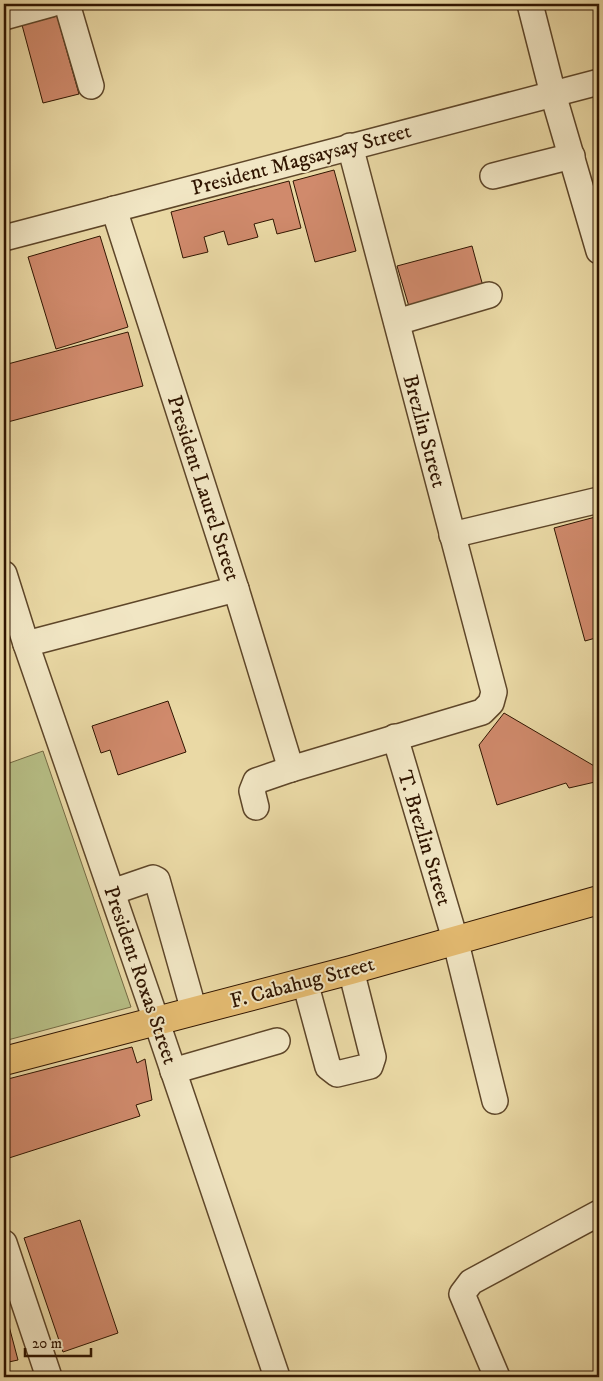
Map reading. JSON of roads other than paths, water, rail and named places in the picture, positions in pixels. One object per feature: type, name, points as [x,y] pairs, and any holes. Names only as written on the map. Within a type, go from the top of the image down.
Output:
[{"type":"main road","name":"F. Cabahug Street","points":[[4,1061],[351,970],[455,939],[599,900]]},
{"type":"street","points":[[4,17],[51,4]]},
{"type":"street","points":[[67,4],[91,86]]},
{"type":"street","points":[[530,4],[553,94],[599,251]]},
{"type":"street","name":"President Magsaysay Street","points":[[4,238],[599,82]]},
{"type":"street","name":"Brezlin Street","points":[[350,146],[494,692],[491,703],[482,712],[395,737]]},
{"type":"street","points":[[493,176],[572,156]]},
{"type":"street","name":"President Laurel Street","points":[[114,209],[236,589],[291,769]]},
{"type":"street","points":[[397,322],[489,294]]},
{"type":"street","points":[[452,535],[599,500]]},
{"type":"street","name":"President Roxas Street","points":[[4,574],[26,644],[174,1071],[277,1377]]},
{"type":"street","points":[[26,644],[236,589]]},
{"type":"street","points":[[256,806],[252,791],[256,781],[395,737]]},
{"type":"street","name":"T. Brezlin Street","points":[[395,737],[455,939],[495,1101]]},
{"type":"street","points":[[112,892],[153,878],[156,880],[194,1011]]},
{"type":"street","points":[[305,982],[328,1067],[337,1074],[370,1066],[373,1057],[351,970]]},
{"type":"street","points":[[174,1071],[277,1041]]},
{"type":"street","points":[[497,1377],[462,1294],[471,1282],[599,1213]]},
{"type":"street","points":[[4,1243],[49,1377]]}]
